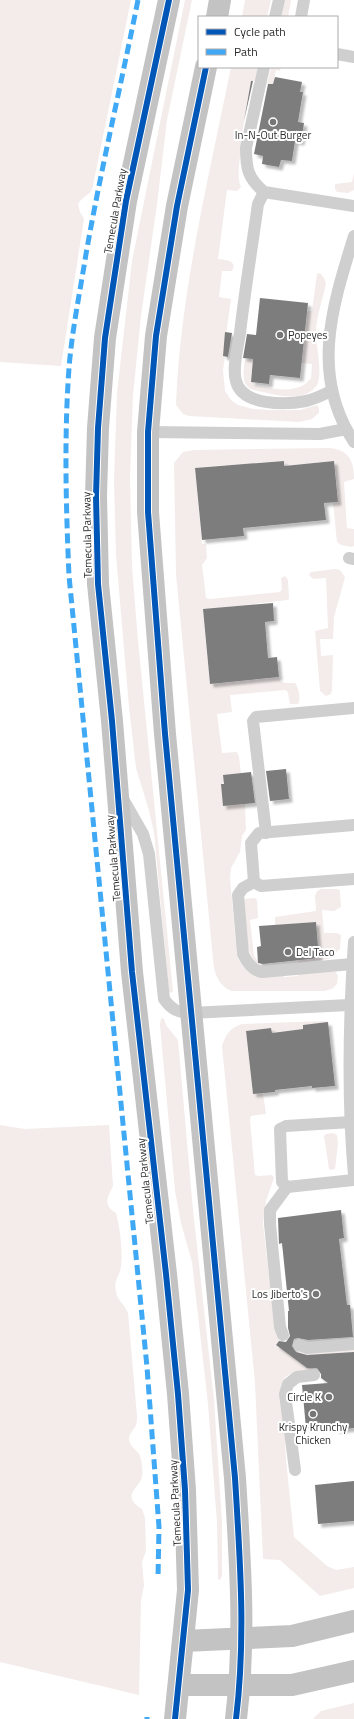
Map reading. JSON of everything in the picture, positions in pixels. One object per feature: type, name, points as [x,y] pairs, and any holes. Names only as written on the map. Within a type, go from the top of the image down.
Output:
[{"type":"main road","name":"Temecula Parkway","points":[[169,0],[126,201],[105,338],[98,428],[96,496],[98,584],[132,972],[178,1401],[185,1490],[188,1586],[175,1719]]},
{"type":"main road","points":[[217,16],[220,0]]},
{"type":"main road","points":[[206,68],[176,206],[156,336],[148,432],[148,512],[153,591],[191,1013],[235,1478],[242,1586],[240,1685],[236,1719]]},
{"type":"main road","points":[[183,1641],[292,1636],[354,1621]]},
{"type":"main road","points":[[179,1685],[292,1685],[354,1672]]},
{"type":"lane","points":[[275,16],[279,0]]},
{"type":"lane","points":[[301,16],[304,0]]},
{"type":"lane","points":[[338,54],[354,57]]},
{"type":"lane","points":[[264,68],[246,148],[245,162],[253,183],[264,192],[354,206]]},
{"type":"lane","points":[[264,192],[258,204],[244,295],[235,366],[236,381],[242,392],[248,397],[258,400],[288,403],[306,401],[331,391]]},
{"type":"lane","points":[[354,236],[332,314],[328,344],[331,391],[336,408],[354,442]]},
{"type":"lane","points":[[148,432],[320,434],[346,429]]},
{"type":"lane","points":[[266,833],[253,721],[256,717],[354,708]]},
{"type":"lane","points":[[117,789],[143,834],[149,854],[164,999],[171,1009],[178,1012],[191,1013],[350,1005]]},
{"type":"lane","points":[[254,882],[251,843],[259,833],[354,825]]},
{"type":"lane","points":[[254,882],[261,886],[354,879]]},
{"type":"lane","points":[[254,882],[243,888],[238,895],[243,954],[255,970],[262,972],[352,964]]},
{"type":"lane","points":[[354,942],[350,1005],[351,1122],[354,1175]]},
{"type":"lane","points":[[287,1187],[282,1182],[280,1129],[286,1126],[351,1122]]},
{"type":"lane","points":[[283,1335],[280,1327],[270,1210],[287,1187],[354,1180]]},
{"type":"lane","points":[[299,1345],[307,1348],[354,1344]]},
{"type":"lane","points":[[295,1470],[286,1394],[288,1384],[297,1377],[314,1375]]},
{"type":"shaded area","points":[[0,0],[131,0],[92,190],[78,204],[84,219],[61,366],[0,362]]},
{"type":"shaded area","points":[[185,0],[192,0],[167,120],[141,316],[133,395],[130,476],[132,567],[173,991],[171,993],[169,992],[154,832],[136,768],[129,707],[116,555],[114,480],[117,393],[132,261]]},
{"type":"shaded area","points":[[245,0],[271,0],[267,16],[242,16]]},
{"type":"shaded area","points":[[285,0],[291,0],[288,16],[281,16]]},
{"type":"shaded area","points":[[231,68],[258,68],[255,81],[251,81],[242,134],[244,134],[239,168],[239,182],[241,187],[237,191],[227,190],[218,259],[230,261],[233,265],[232,271],[222,271],[219,297],[231,299],[223,356],[225,356],[223,370],[225,391],[231,400],[238,405],[253,409],[300,410],[317,405],[319,408],[319,413],[312,419],[299,422],[189,416],[183,414],[176,405],[183,320],[189,278]]},
{"type":"shaded area","points":[[271,68],[281,68],[280,71],[276,70],[273,85],[267,84]]},
{"type":"shaded area","points":[[354,173],[354,190],[348,193],[337,192],[335,189],[335,184],[352,182]]},
{"type":"shaded area","points":[[320,273],[326,283],[316,327],[319,367],[319,380],[317,385],[306,394],[299,396],[277,395],[256,391],[250,388],[246,385],[244,379],[245,358],[253,359],[251,381],[254,382],[254,385],[277,389],[292,389],[306,384],[311,378],[312,364],[301,363],[307,311],[312,311],[317,274]]},
{"type":"shaded area","points":[[330,448],[342,451],[346,454],[353,467],[354,479],[344,482],[347,528],[354,529],[354,546],[352,547],[341,545],[337,542],[333,502],[338,501],[334,461],[284,466],[284,461],[255,463],[227,470],[226,465],[195,468],[202,544],[206,544],[207,558],[202,565],[206,598],[210,599],[280,592],[282,589],[281,578],[285,576],[288,580],[289,599],[287,600],[203,610],[210,684],[279,677],[280,681],[285,683],[295,683],[299,694],[298,704],[290,704],[286,690],[230,695],[232,712],[217,714],[222,753],[237,752],[241,773],[222,784],[245,804],[246,830],[242,836],[240,852],[231,868],[230,878],[237,956],[245,969],[256,974],[283,974],[284,977],[298,976],[298,972],[330,971],[336,972],[338,976],[337,984],[332,989],[324,991],[231,991],[220,982],[216,974],[214,964],[176,574],[174,463],[183,452],[194,450]]},
{"type":"shaded area","points":[[335,569],[340,570],[345,577],[334,617],[333,639],[320,639],[321,656],[333,655],[332,690],[331,694],[326,696],[320,691],[315,631],[328,628],[326,578],[313,579],[309,575],[311,572]]},
{"type":"shaded area","points":[[321,889],[338,889],[340,891],[341,907],[334,911],[322,910],[324,933],[337,933],[341,935],[340,949],[329,959],[298,963],[298,959],[319,958],[316,922],[275,925],[275,917],[316,911],[315,896],[317,891]]},
{"type":"shaded area","points":[[255,898],[257,900],[258,918],[250,920],[254,956],[258,961],[259,966],[250,953],[245,929],[244,899]]},
{"type":"shaded area","points":[[161,1018],[164,1019],[166,1025],[178,1040],[193,1210],[214,1400],[222,1522],[222,1576],[220,1580],[218,1579],[217,1523],[208,1404],[192,1262],[181,1223],[175,1191],[160,1025]]},
{"type":"shaded area","points":[[327,1021],[328,1023],[303,1025],[303,1029],[272,1033],[271,1028],[246,1031],[253,1094],[263,1093],[266,1114],[251,1116],[250,1120],[255,1175],[272,1175],[274,1178],[266,1201],[263,1223],[275,1331],[280,1340],[276,1345],[291,1356],[296,1349],[354,1348],[354,1359],[313,1363],[314,1370],[290,1374],[284,1378],[281,1385],[280,1393],[294,1537],[327,1566],[336,1570],[354,1567],[354,1588],[320,1596],[280,1560],[263,1559],[255,1383],[222,1046],[229,1032],[234,1027],[242,1024]]},
{"type":"shaded area","points":[[0,1125],[25,1129],[109,1125],[113,1186],[107,1201],[109,1207],[116,1213],[120,1232],[122,1254],[120,1270],[115,1288],[118,1298],[128,1313],[137,1416],[136,1424],[130,1435],[129,1441],[131,1446],[139,1454],[142,1468],[141,1480],[133,1491],[132,1499],[135,1504],[142,1509],[145,1518],[146,1551],[142,1562],[144,1585],[141,1600],[139,1695],[0,1662]]},
{"type":"shaded area","points":[[333,1133],[337,1135],[338,1144],[335,1169],[331,1170],[329,1169],[324,1136],[326,1134]]},
{"type":"shaded area","points":[[354,1703],[354,1719],[313,1719],[321,1711]]},
{"type":"building","name":"In-N-Out Burger","points":[[275,77],[302,82],[300,92],[303,92],[298,122],[304,123],[301,142],[295,141],[292,161],[281,160],[279,167],[262,164],[263,156],[254,154],[268,84],[273,84]]},
{"type":"building","points":[[251,81],[253,81],[244,121]]},
{"type":"building","name":"Popeyes","points":[[260,298],[308,303],[300,378],[270,375],[269,384],[251,382],[253,359],[243,358],[247,334],[256,335]]},
{"type":"building","points":[[225,332],[232,333],[228,357],[223,356]]},
{"type":"building","points":[[284,461],[284,466],[334,461],[338,502],[324,503],[326,520],[243,528],[244,536],[202,540],[195,468]]},
{"type":"building","points":[[273,603],[274,621],[265,622],[268,658],[277,657],[279,677],[210,684],[203,609]]},
{"type":"building","points":[[286,769],[289,799],[270,801],[266,771]]},
{"type":"building","points":[[251,772],[255,803],[223,806],[221,784],[224,784],[223,775]]},
{"type":"building","name":"Del Taco","points":[[316,922],[319,958],[263,964],[258,963],[257,947],[261,946],[259,926]]},
{"type":"building","points":[[328,1022],[335,1086],[312,1088],[312,1086],[253,1094],[246,1031],[271,1028],[272,1033],[303,1029],[303,1025]]},
{"type":"building","points":[[341,1210],[344,1238],[339,1239],[347,1305],[350,1305],[353,1337],[308,1340],[298,1338],[294,1339],[292,1346],[296,1352],[307,1355],[354,1352],[354,1428],[336,1430],[336,1425],[306,1428],[302,1385],[328,1383],[321,1378],[321,1374],[317,1368],[307,1368],[276,1345],[279,1341],[286,1342],[290,1336],[288,1328],[289,1311],[282,1243],[279,1244],[278,1218]]},
{"type":"building","points":[[354,1481],[354,1521],[318,1524],[315,1485]]},
{"type":"marked path","points":[[138,0],[98,190],[74,325],[67,394],[66,472],[69,576],[147,1367],[159,1527],[158,1578]]},
{"type":"cycle path","points":[[169,0],[126,201],[105,338],[98,428],[96,496],[98,584],[112,721],[132,972],[166,1274],[178,1394],[185,1490],[188,1590],[175,1719]]},
{"type":"cycle path","points":[[206,68],[177,206],[156,336],[148,432],[148,512],[165,734],[235,1478],[241,1598],[241,1658],[236,1719]]},
{"type":"place","name":"In-N-Out Burger","points":[[273,122]]},
{"type":"place","name":"Popeyes","points":[[280,335]]},
{"type":"place","name":"Del Taco","points":[[288,952]]},
{"type":"place","name":"Los Jiberto's","points":[[316,1294]]},
{"type":"place","name":"Circle K","points":[[329,1397]]},
{"type":"place","name":"Krispy Krunchy Chicken","points":[[313,1414]]}]
